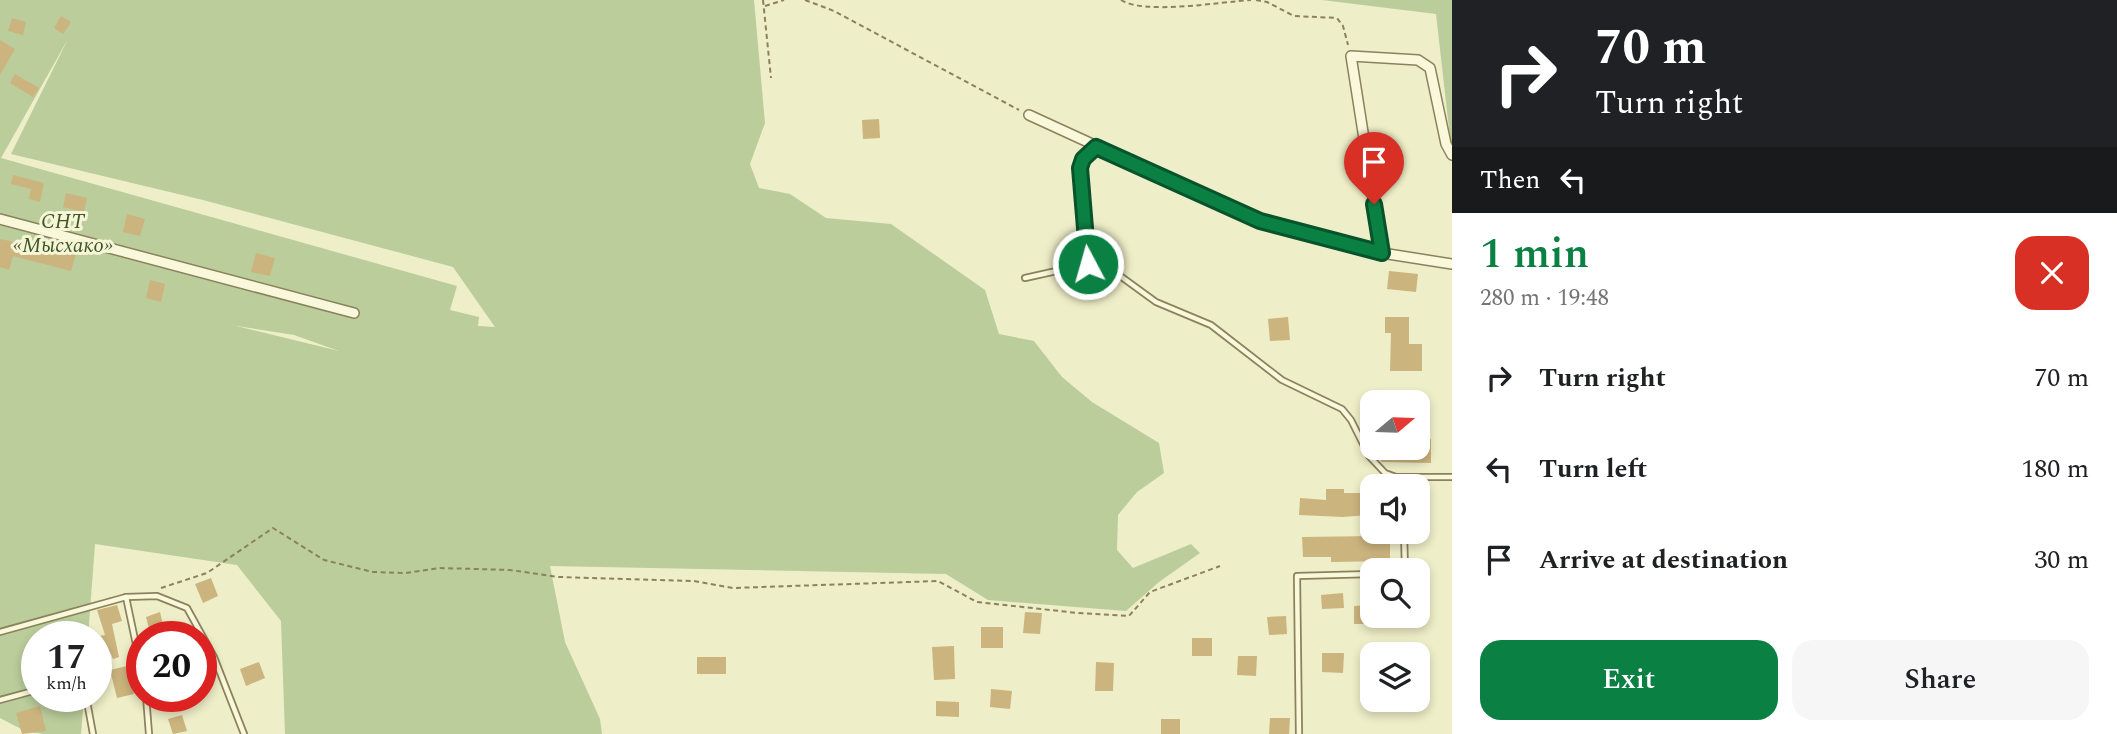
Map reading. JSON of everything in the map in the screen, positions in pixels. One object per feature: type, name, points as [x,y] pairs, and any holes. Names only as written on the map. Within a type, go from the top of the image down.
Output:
[{"type":"street","points":[[1382,253],[1351,56],[1418,60],[1430,68],[1446,144],[1452,155]]},
{"type":"street","points":[[1030,115],[1260,221],[1382,253],[1452,264]]},
{"type":"street","points":[[0,219],[354,313]]},
{"type":"lane","points":[[1088,264],[1080,168],[1083,159],[1096,147]]},
{"type":"lane","points":[[1025,278],[1088,264],[1112,270],[1156,302],[1200,319],[1282,380],[1342,409],[1351,420],[1369,456],[1377,466],[1390,474]]},
{"type":"lane","points":[[1430,477],[1452,477]]},
{"type":"lane","points":[[1299,734],[1297,576],[1360,574]]},
{"type":"lane","points":[[0,632],[126,597],[157,596],[187,608],[214,657],[244,734]]},
{"type":"lane","points":[[126,597],[131,621]]},
{"type":"lane","points":[[0,700],[21,694]]},
{"type":"lane","points":[[89,712],[93,734]]},
{"type":"lane","points":[[147,712],[149,734]]},
{"type":"path","points":[[764,0],[771,78]]},
{"type":"path","points":[[763,7],[784,0]]},
{"type":"path","points":[[805,0],[834,10],[1030,115]]},
{"type":"path","points":[[1121,0],[1129,5],[1148,7],[1251,0]]},
{"type":"path","points":[[1256,0],[1267,2],[1294,16],[1337,18],[1343,26],[1351,56]]},
{"type":"path","points":[[151,590],[207,573],[273,528],[324,560],[373,572],[406,573],[440,568],[510,570],[559,577],[694,581],[733,588],[938,580],[977,602],[1129,616],[1150,592],[1220,565]]},
{"type":"green space","name":"СНТ «Мысхако»","points":[[0,0],[754,0],[765,123],[750,164],[759,188],[790,194],[826,218],[891,224],[985,290],[999,334],[1034,341],[1062,377],[1092,402],[1159,443],[1164,473],[1137,492],[1118,515],[1117,550],[1133,568],[1191,544],[1200,553],[1159,582],[1126,611],[988,600],[946,574],[550,566],[565,642],[600,719],[602,734],[285,734],[281,621],[237,565],[95,544],[89,621],[21,621],[21,712],[83,712],[81,734],[25,731],[0,718]],"holes":[[[68,39],[11,154],[203,200],[453,267],[495,327],[478,326],[479,317],[450,310],[457,286],[1,158]],[[234,325],[294,335],[339,351]]]},
{"type":"green space","points":[[1322,0],[1452,0],[1452,155],[1436,14]]},
{"type":"building","points":[[61,16],[71,22],[63,34],[54,28]]},
{"type":"building","points":[[12,18],[26,22],[23,35],[8,31]]},
{"type":"building","points":[[0,40],[15,49],[0,75]]},
{"type":"building","points":[[15,74],[39,88],[33,97],[10,83]]},
{"type":"building","points":[[879,119],[880,138],[863,139],[862,120]]},
{"type":"building","points":[[13,175],[44,183],[40,202],[29,199],[31,189],[11,184]]},
{"type":"building","points":[[66,193],[87,198],[84,212],[63,207]]},
{"type":"building","points":[[127,214],[145,219],[140,236],[123,232]]},
{"type":"building","points":[[0,239],[24,244],[25,239],[76,254],[71,271],[13,256],[9,270],[0,267]]},
{"type":"building","points":[[256,253],[275,258],[270,276],[251,272]]},
{"type":"building","points":[[1389,271],[1418,274],[1416,292],[1387,289]]},
{"type":"building","points":[[150,280],[165,284],[161,302],[146,298]]},
{"type":"building","points":[[1288,317],[1290,340],[1270,341],[1268,319]]},
{"type":"building","points":[[1385,317],[1409,317],[1409,344],[1422,344],[1422,371],[1390,371],[1391,333],[1385,333]]},
{"type":"building","points":[[1431,439],[1431,463],[1380,460],[1430,460]]},
{"type":"building","points":[[1326,489],[1344,489],[1344,493],[1360,493],[1360,516],[1299,515],[1300,498],[1326,500]]},
{"type":"building","points":[[1360,536],[1360,544],[1390,544],[1390,558],[1331,562],[1331,557],[1303,557],[1302,537]]},
{"type":"building","points":[[211,578],[218,596],[203,603],[195,584]]},
{"type":"building","points":[[1343,593],[1344,608],[1322,609],[1321,595]]},
{"type":"building","points":[[117,605],[122,621],[112,624],[112,621],[101,621],[97,610]]},
{"type":"building","points":[[1354,606],[1360,606],[1360,624],[1354,624]]},
{"type":"building","points":[[160,612],[162,621],[147,621],[146,617]]},
{"type":"building","points":[[1025,612],[1042,613],[1040,634],[1023,633]]},
{"type":"building","points":[[1286,616],[1287,634],[1269,635],[1267,617]]},
{"type":"building","points":[[112,624],[119,657],[113,659],[112,657]]},
{"type":"building","points":[[981,627],[1003,627],[1003,648],[981,648]]},
{"type":"building","points":[[1192,638],[1212,638],[1212,656],[1192,656]]},
{"type":"building","points":[[954,646],[955,679],[934,680],[932,647]]},
{"type":"building","points":[[1322,653],[1344,653],[1343,673],[1322,672]]},
{"type":"building","points":[[1238,656],[1257,656],[1256,676],[1237,675]]},
{"type":"building","points":[[697,657],[726,657],[726,674],[697,674]]},
{"type":"building","points":[[259,662],[265,678],[246,686],[240,669]]},
{"type":"building","points":[[1096,662],[1114,663],[1113,691],[1095,691]]},
{"type":"building","points":[[126,666],[126,696],[117,698],[112,670]]},
{"type":"building","points":[[991,689],[1012,691],[1010,709],[990,707]]},
{"type":"building","points":[[936,701],[959,702],[959,717],[936,716]]},
{"type":"building","points":[[41,712],[46,731],[22,734],[16,713]]},
{"type":"building","points":[[182,715],[187,731],[173,734],[168,719]]},
{"type":"building","points":[[1270,718],[1290,718],[1289,734],[1269,734]]},
{"type":"building","points":[[1161,719],[1180,719],[1180,734],[1161,734]]},
{"type":"route","points":[[1088,264],[1079,179],[1083,159],[1096,147],[1260,221],[1382,253],[1374,204]]}]
